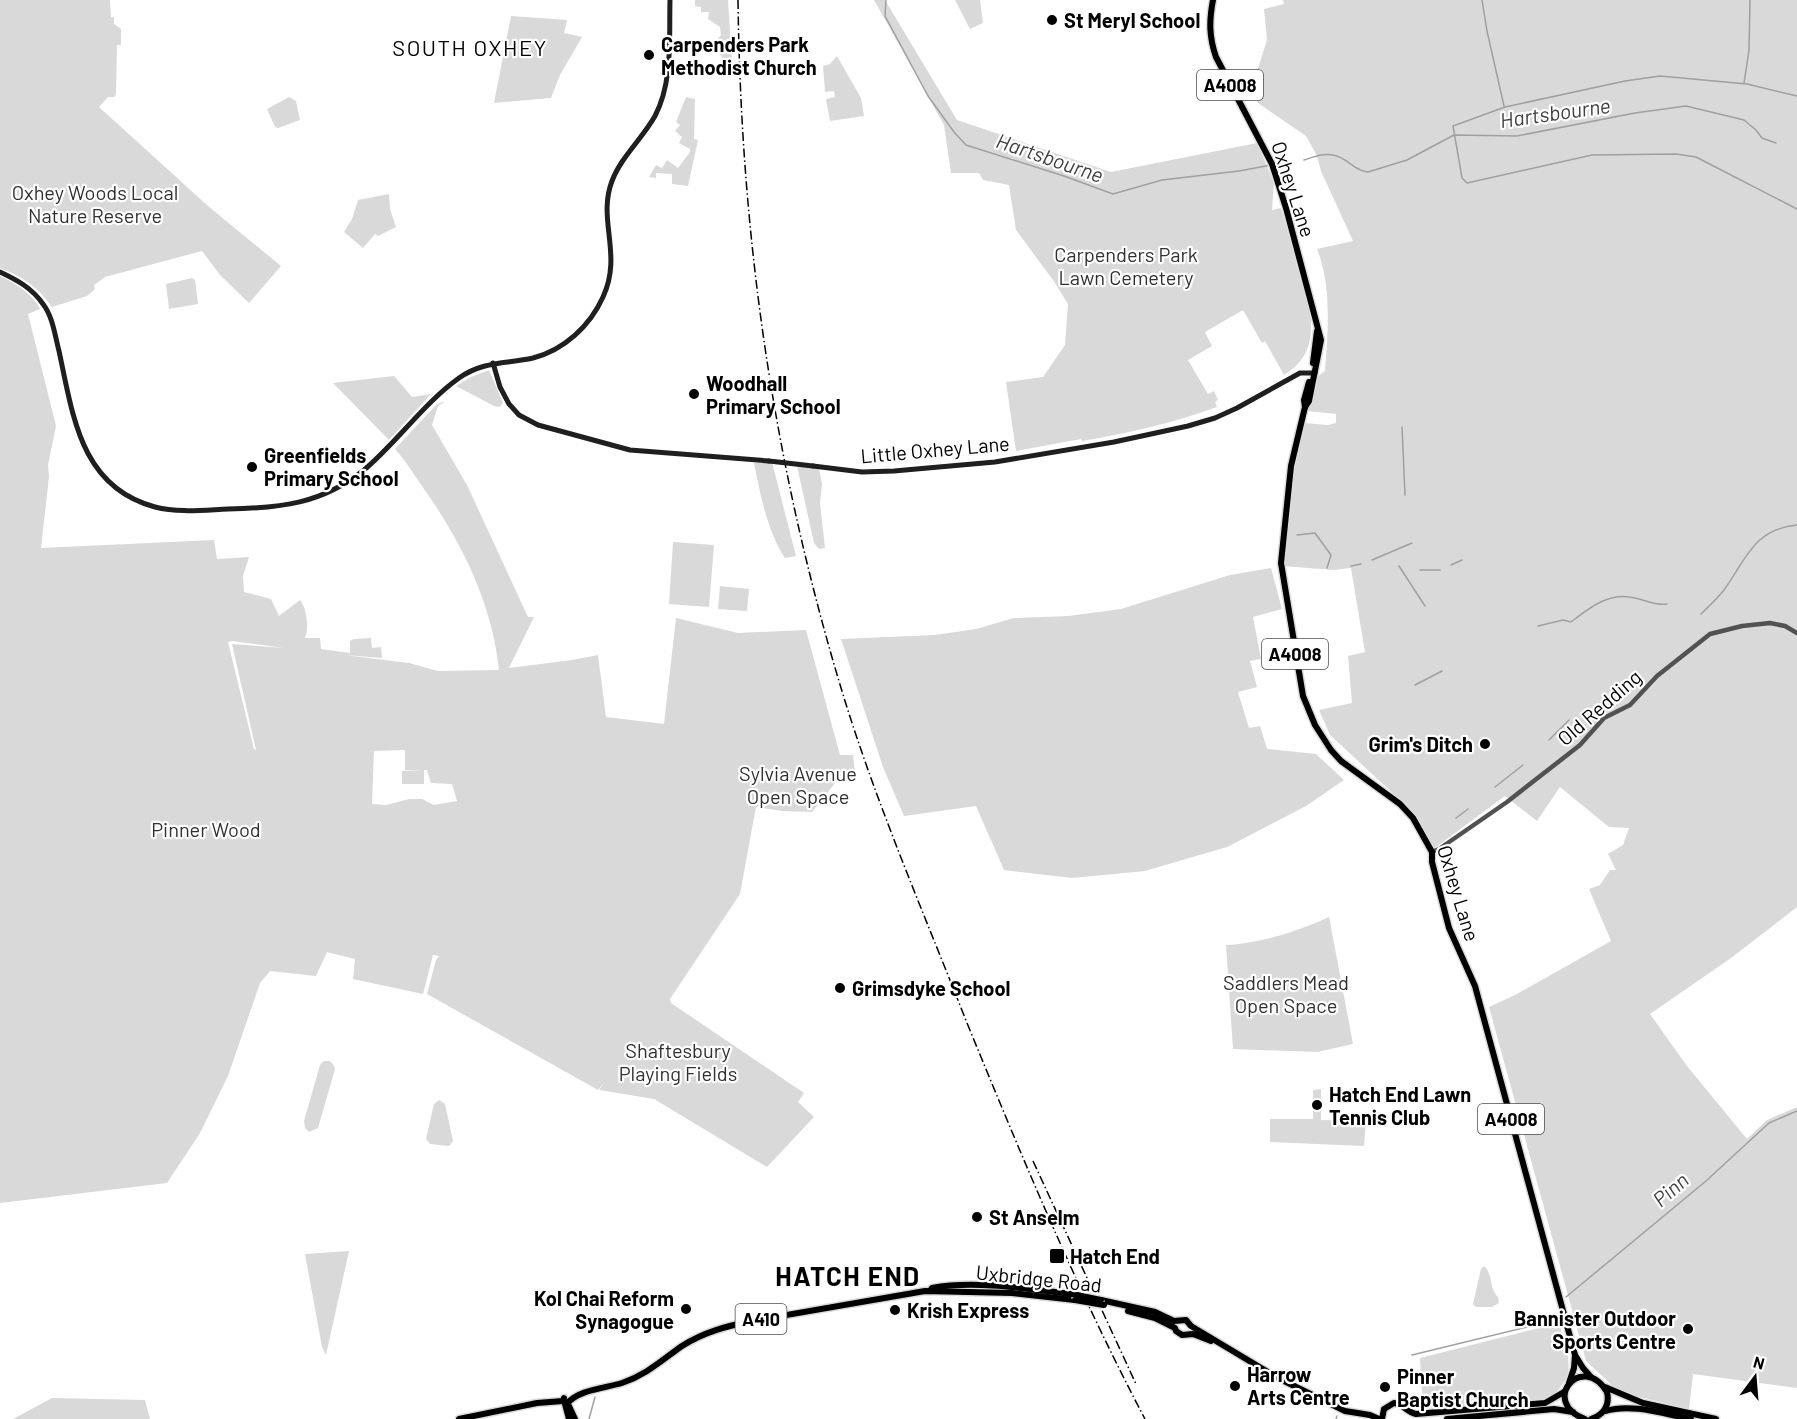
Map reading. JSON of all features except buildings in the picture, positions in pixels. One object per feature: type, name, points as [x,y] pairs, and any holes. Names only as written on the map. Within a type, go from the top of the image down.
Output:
[{"type":"main road","points":[[0,272],[27,286],[44,304],[52,324],[82,446],[94,466],[111,484],[139,501],[155,507],[175,510],[272,508],[307,501],[337,489],[374,462],[452,384],[473,370],[493,363],[533,358],[555,349],[579,332],[600,305],[612,265],[607,208],[609,191],[616,172],[650,124],[661,102],[667,75],[670,0]]},
{"type":"main road","name":"Oxhey Lane","points":[[1213,0],[1209,24],[1214,51],[1272,165],[1286,208],[1317,326],[1313,375],[1291,466],[1281,562],[1303,696],[1315,725],[1331,750],[1341,761],[1405,809],[1415,821],[1432,852],[1432,862],[1449,928],[1475,986],[1575,1355],[1582,1368],[1604,1387]]},
{"type":"main road","name":"Little Oxhey Lane","points":[[493,363],[500,387],[509,404],[519,415],[538,425],[630,450],[769,460],[862,472],[995,462],[1188,426],[1215,418],[1299,376],[1313,375]]},
{"type":"main road","name":"Oxhey Lane","points":[[1305,407],[1304,399],[1313,375]]},
{"type":"main road","points":[[1299,376],[1307,388]]},
{"type":"main road","name":"Uxbridge Road","points":[[566,1402],[573,1397],[619,1384],[640,1375],[655,1367],[681,1347],[712,1330],[836,1305],[930,1291],[938,1287],[994,1286],[1155,1312],[1170,1319],[1186,1320],[1191,1326],[1215,1338],[1218,1342]]},
{"type":"main road","name":"Uxbridge Road","points":[[1103,1303],[1155,1318],[1175,1328],[1179,1334],[1197,1335],[1218,1342],[1266,1372],[1353,1414],[1381,1417],[1387,1407],[1394,1403],[1400,1404],[1409,1415],[1545,1403],[1564,1392]]},
{"type":"main road","points":[[1175,1328],[1179,1321]]},
{"type":"main road","points":[[1187,1335],[1191,1326]]},
{"type":"main road","name":"Oxhey Lane","points":[[1564,1392],[1574,1368],[1575,1355]]},
{"type":"main road","points":[[1569,1383],[1581,1376],[1591,1377]]},
{"type":"main road","points":[[1602,1415],[1608,1396],[1604,1387]]},
{"type":"main road","points":[[1604,1387],[1643,1403],[1716,1419]]},
{"type":"main road","points":[[1564,1392],[1566,1402],[1579,1417]]},
{"type":"main road","points":[[459,1419],[537,1403],[566,1402]]},
{"type":"main road","points":[[566,1402],[569,1419]]},
{"type":"main road","points":[[566,1402],[575,1419]]},
{"type":"main road","points":[[1591,1419],[1620,1408],[1691,1419]]},
{"type":"main road","points":[[1447,1419],[1554,1409],[1579,1417]]},
{"type":"street","name":"Old Redding","points":[[1432,852],[1507,802],[1580,745],[1604,718],[1630,705],[1657,676],[1710,634],[1742,626],[1770,623],[1785,626],[1797,633]]},
{"type":"green space","name":"Oxhey Woods Local Nature Reserve","points":[[0,0],[110,0],[111,17],[114,17],[114,24],[121,29],[121,45],[117,45],[116,94],[114,97],[108,97],[99,107],[208,206],[281,266],[249,303],[220,275],[202,251],[105,277],[94,285],[95,289],[87,296],[52,307],[29,283],[0,268]]},
{"type":"green space","points":[[695,0],[728,0],[732,63],[725,63],[714,44],[721,35],[720,27],[708,19],[709,12],[701,12],[701,7],[695,6]]},
{"type":"green space","name":"Carpenders Park Lawn Cemetery","points":[[874,0],[885,0],[957,120],[1111,172],[1257,143],[1274,183],[1272,210],[1281,208],[1310,310],[1311,330],[1308,347],[1293,369],[1284,375],[1265,341],[1262,343],[1243,310],[1205,332],[1212,346],[1188,360],[1208,394],[1214,391],[1218,400],[1215,402],[1217,407],[1134,431],[1016,451],[1006,382],[1043,377],[1065,345],[1068,304],[1016,230],[1009,185],[983,180],[979,173],[951,173],[944,125]]},
{"type":"green space","points":[[955,0],[980,0],[983,23],[970,29]]},
{"type":"green space","points":[[1283,0],[1797,0],[1797,907],[1731,958],[1650,1014],[1687,1066],[1747,1139],[1767,1120],[1797,1107],[1797,1388],[1693,1374],[1689,1409],[1628,1394],[1615,1388],[1586,1361],[1489,1007],[1515,995],[1611,941],[1589,889],[1600,885],[1610,870],[1616,870],[1608,854],[1623,845],[1629,828],[1609,827],[1560,787],[1537,821],[1505,796],[1432,850],[1411,810],[1330,735],[1319,710],[1352,703],[1348,656],[1365,652],[1351,568],[1334,570],[1282,566],[1291,477],[1305,423],[1328,425],[1336,423],[1336,414],[1308,411],[1318,376],[1325,371],[1327,340],[1327,294],[1317,249],[1353,241],[1321,171],[1317,156],[1306,136],[1258,103],[1254,81],[1267,40],[1264,9],[1284,4]]},
{"type":"green space","points":[[511,16],[567,20],[564,33],[582,37],[560,75],[551,98],[494,103]]},
{"type":"green space","points":[[837,56],[861,98],[864,116],[830,121],[826,99],[835,97],[834,91],[825,92],[823,66],[830,64]]},
{"type":"green space","points":[[289,97],[296,101],[300,120],[275,127],[267,109]]},
{"type":"green space","points":[[686,97],[695,99],[694,139],[698,140],[688,186],[672,184],[672,174],[656,173],[656,178],[649,177],[656,165],[662,168],[667,160],[678,168],[690,152],[690,149],[679,143],[682,137],[675,131],[680,125],[676,122]]},
{"type":"green space","points":[[389,194],[390,209],[396,227],[378,236],[375,234],[363,248],[344,232],[352,219],[358,200]]},
{"type":"green space","points":[[0,276],[28,294],[40,309],[28,314],[56,426],[48,465],[49,477],[41,548],[214,540],[217,559],[249,557],[243,576],[244,592],[271,599],[279,616],[300,600],[307,618],[305,638],[320,638],[321,649],[350,653],[350,641],[371,638],[372,648],[381,647],[382,658],[344,655],[409,663],[438,671],[499,670],[490,620],[473,573],[436,507],[395,449],[437,404],[446,401],[438,406],[432,425],[467,485],[528,617],[534,617],[509,668],[598,655],[606,717],[664,724],[676,618],[738,633],[806,630],[840,755],[853,755],[855,773],[844,772],[812,812],[756,807],[740,894],[670,999],[671,1003],[804,1093],[798,1102],[814,1117],[767,1167],[654,1099],[599,1090],[605,1081],[598,1090],[427,994],[439,956],[433,955],[423,994],[353,979],[355,959],[327,952],[316,976],[270,971],[260,983],[228,1076],[200,1133],[167,1183],[0,1203]],"holes":[[[228,642],[284,648],[232,644],[256,750]],[[405,750],[405,770],[423,770],[402,771],[402,784],[424,784],[424,770],[427,770],[431,783],[452,784],[457,801],[434,805],[422,799],[409,799],[386,805],[372,804],[374,751]]]},
{"type":"green space","points":[[192,278],[195,280],[198,304],[169,309],[166,284]]},
{"type":"green space","points":[[489,370],[503,403],[500,407],[456,386]]},
{"type":"green space","points":[[394,376],[412,397],[431,394],[389,440],[333,383]]},
{"type":"green space","points":[[772,462],[796,556],[785,558],[769,525],[762,500],[754,463]]},
{"type":"green space","points":[[797,466],[819,469],[822,484],[820,503],[825,548],[819,549],[814,543]]},
{"type":"green space","points":[[673,542],[714,545],[709,607],[669,604]]},
{"type":"green space","points":[[1271,568],[1282,609],[1253,617],[1261,659],[1250,661],[1257,687],[1238,692],[1249,728],[1260,726],[1267,749],[1316,754],[1344,780],[1306,806],[1227,847],[1145,871],[1072,878],[1004,870],[976,806],[904,816],[883,767],[841,639],[935,635],[976,629],[1014,618],[1068,616],[1121,609],[1230,575]]},
{"type":"green space","points":[[720,586],[749,589],[747,611],[718,609]]},
{"type":"green space","name":"Saddlers Mead Open Space","points":[[1329,917],[1353,1044],[1317,1052],[1233,1049],[1226,945],[1278,936]]},
{"type":"green space","points":[[324,1061],[329,1061],[335,1069],[318,1128],[309,1132],[305,1128],[304,1121],[320,1065]]},
{"type":"green space","name":"Hatch End Lawn Tennis Club","points":[[1321,1089],[1321,1120],[1366,1121],[1364,1146],[1270,1142],[1270,1119],[1313,1119],[1313,1090]]},
{"type":"green space","points":[[439,1100],[445,1104],[453,1141],[449,1146],[430,1144],[426,1139],[434,1104]]},
{"type":"green space","points":[[349,1251],[326,1355],[322,1347],[305,1254]]},
{"type":"green space","points":[[1484,1266],[1489,1273],[1499,1303],[1492,1307],[1476,1307],[1473,1304],[1481,1269]]},
{"type":"green space","points":[[1559,1323],[1569,1365],[1564,1383],[1546,1400],[1423,1409],[1420,1358]]},
{"type":"green space","points":[[52,1398],[145,1400],[150,1419],[13,1419]]},
{"type":"waterway","name":"Hartsbourne","points":[[886,0],[885,16],[928,96],[966,145],[1113,194],[1162,180],[1271,165]]},
{"type":"waterway","points":[[1482,0],[1504,106]]},
{"type":"waterway","points":[[1744,83],[1749,50],[1750,0]]},
{"type":"waterway","points":[[1797,96],[1747,84],[1660,76],[1625,81],[1505,107],[1453,126],[1462,178],[1467,183],[1592,155],[1676,154],[1696,157],[1797,209]]},
{"type":"waterway","name":"Hartsbourne","points":[[1304,160],[1322,155],[1333,155],[1368,172],[1407,160],[1454,135],[1517,136],[1635,113],[1686,106],[1744,120],[1762,138],[1776,143]]},
{"type":"waterway","name":"Hartsbourne","points":[[1276,164],[1290,163]]},
{"type":"waterway","points":[[1402,427],[1405,495]]},
{"type":"waterway","points":[[1701,614],[1724,590],[1745,557],[1761,539],[1771,532],[1797,525]]},
{"type":"waterway","points":[[1297,535],[1315,533],[1331,555],[1327,568]]},
{"type":"waterway","points":[[1372,560],[1412,543]]},
{"type":"waterway","points":[[1451,565],[1462,560]]},
{"type":"waterway","points":[[1351,566],[1361,564]]},
{"type":"waterway","points":[[1399,566],[1425,606]]},
{"type":"waterway","points":[[1420,570],[1440,570]]},
{"type":"waterway","points":[[1538,626],[1563,620],[1571,622],[1600,602],[1617,597],[1626,596],[1655,604],[1667,604]]},
{"type":"waterway","points":[[1415,685],[1442,671]]},
{"type":"waterway","points":[[1549,740],[1569,720]]},
{"type":"waterway","points":[[1495,787],[1523,765]]},
{"type":"waterway","points":[[1456,818],[1468,809]]},
{"type":"waterway","name":"Pinn","points":[[1566,1297],[1706,1181],[1769,1123],[1797,1111]]},
{"type":"waterway","name":"Pinn","points":[[1412,1355],[1556,1320]]},
{"type":"waterway","points":[[589,1419],[595,1397]]},
{"type":"railway","points":[[738,0],[746,179],[754,267],[781,441],[820,614],[845,701],[872,782],[967,1023],[1073,1272],[1145,1419]]},
{"type":"railway","points":[[1033,1161],[1136,1384]]},
{"type":"place","name":"St Meryl School","points":[[1052,20]]},
{"type":"place","name":"Carpenders Park Methodist Church","points":[[649,55]]},
{"type":"place","name":"Woodhall Primary School","points":[[694,394]]},
{"type":"place","name":"Greenfields Primary School","points":[[252,467]]},
{"type":"place","name":"Grim's Ditch","points":[[1485,744]]},
{"type":"place","name":"Grimsdyke School","points":[[840,988]]},
{"type":"place","name":"Hatch End Lawn Tennis Club","points":[[1317,1105]]},
{"type":"place","name":"St Anselm","points":[[977,1217]]},
{"type":"place","name":"Hatch End","points":[[1057,1256]]},
{"type":"place","name":"Kol Chai Reform Synagogue","points":[[686,1309]]},
{"type":"place","name":"Krish Express","points":[[895,1310]]},
{"type":"place","name":"Bannister Outdoor Sports Centre","points":[[1688,1329]]},
{"type":"place","name":"Harrow Arts Centre","points":[[1235,1386]]},
{"type":"place","name":"Pinner Baptist Church","points":[[1385,1387]]},
{"type":"district","name":"SOUTH OXHEY","points":[[470,47]]},
{"type":"district","name":"HATCH END","points":[[848,1275]]},
{"type":"park label","name":"Sylvia Avenue Open Space","points":[[798,784]]},
{"type":"park label","name":"Pinner Wood","points":[[206,829]]},
{"type":"park label","name":"Shaftesbury Playing Fields","points":[[678,1062]]}]
